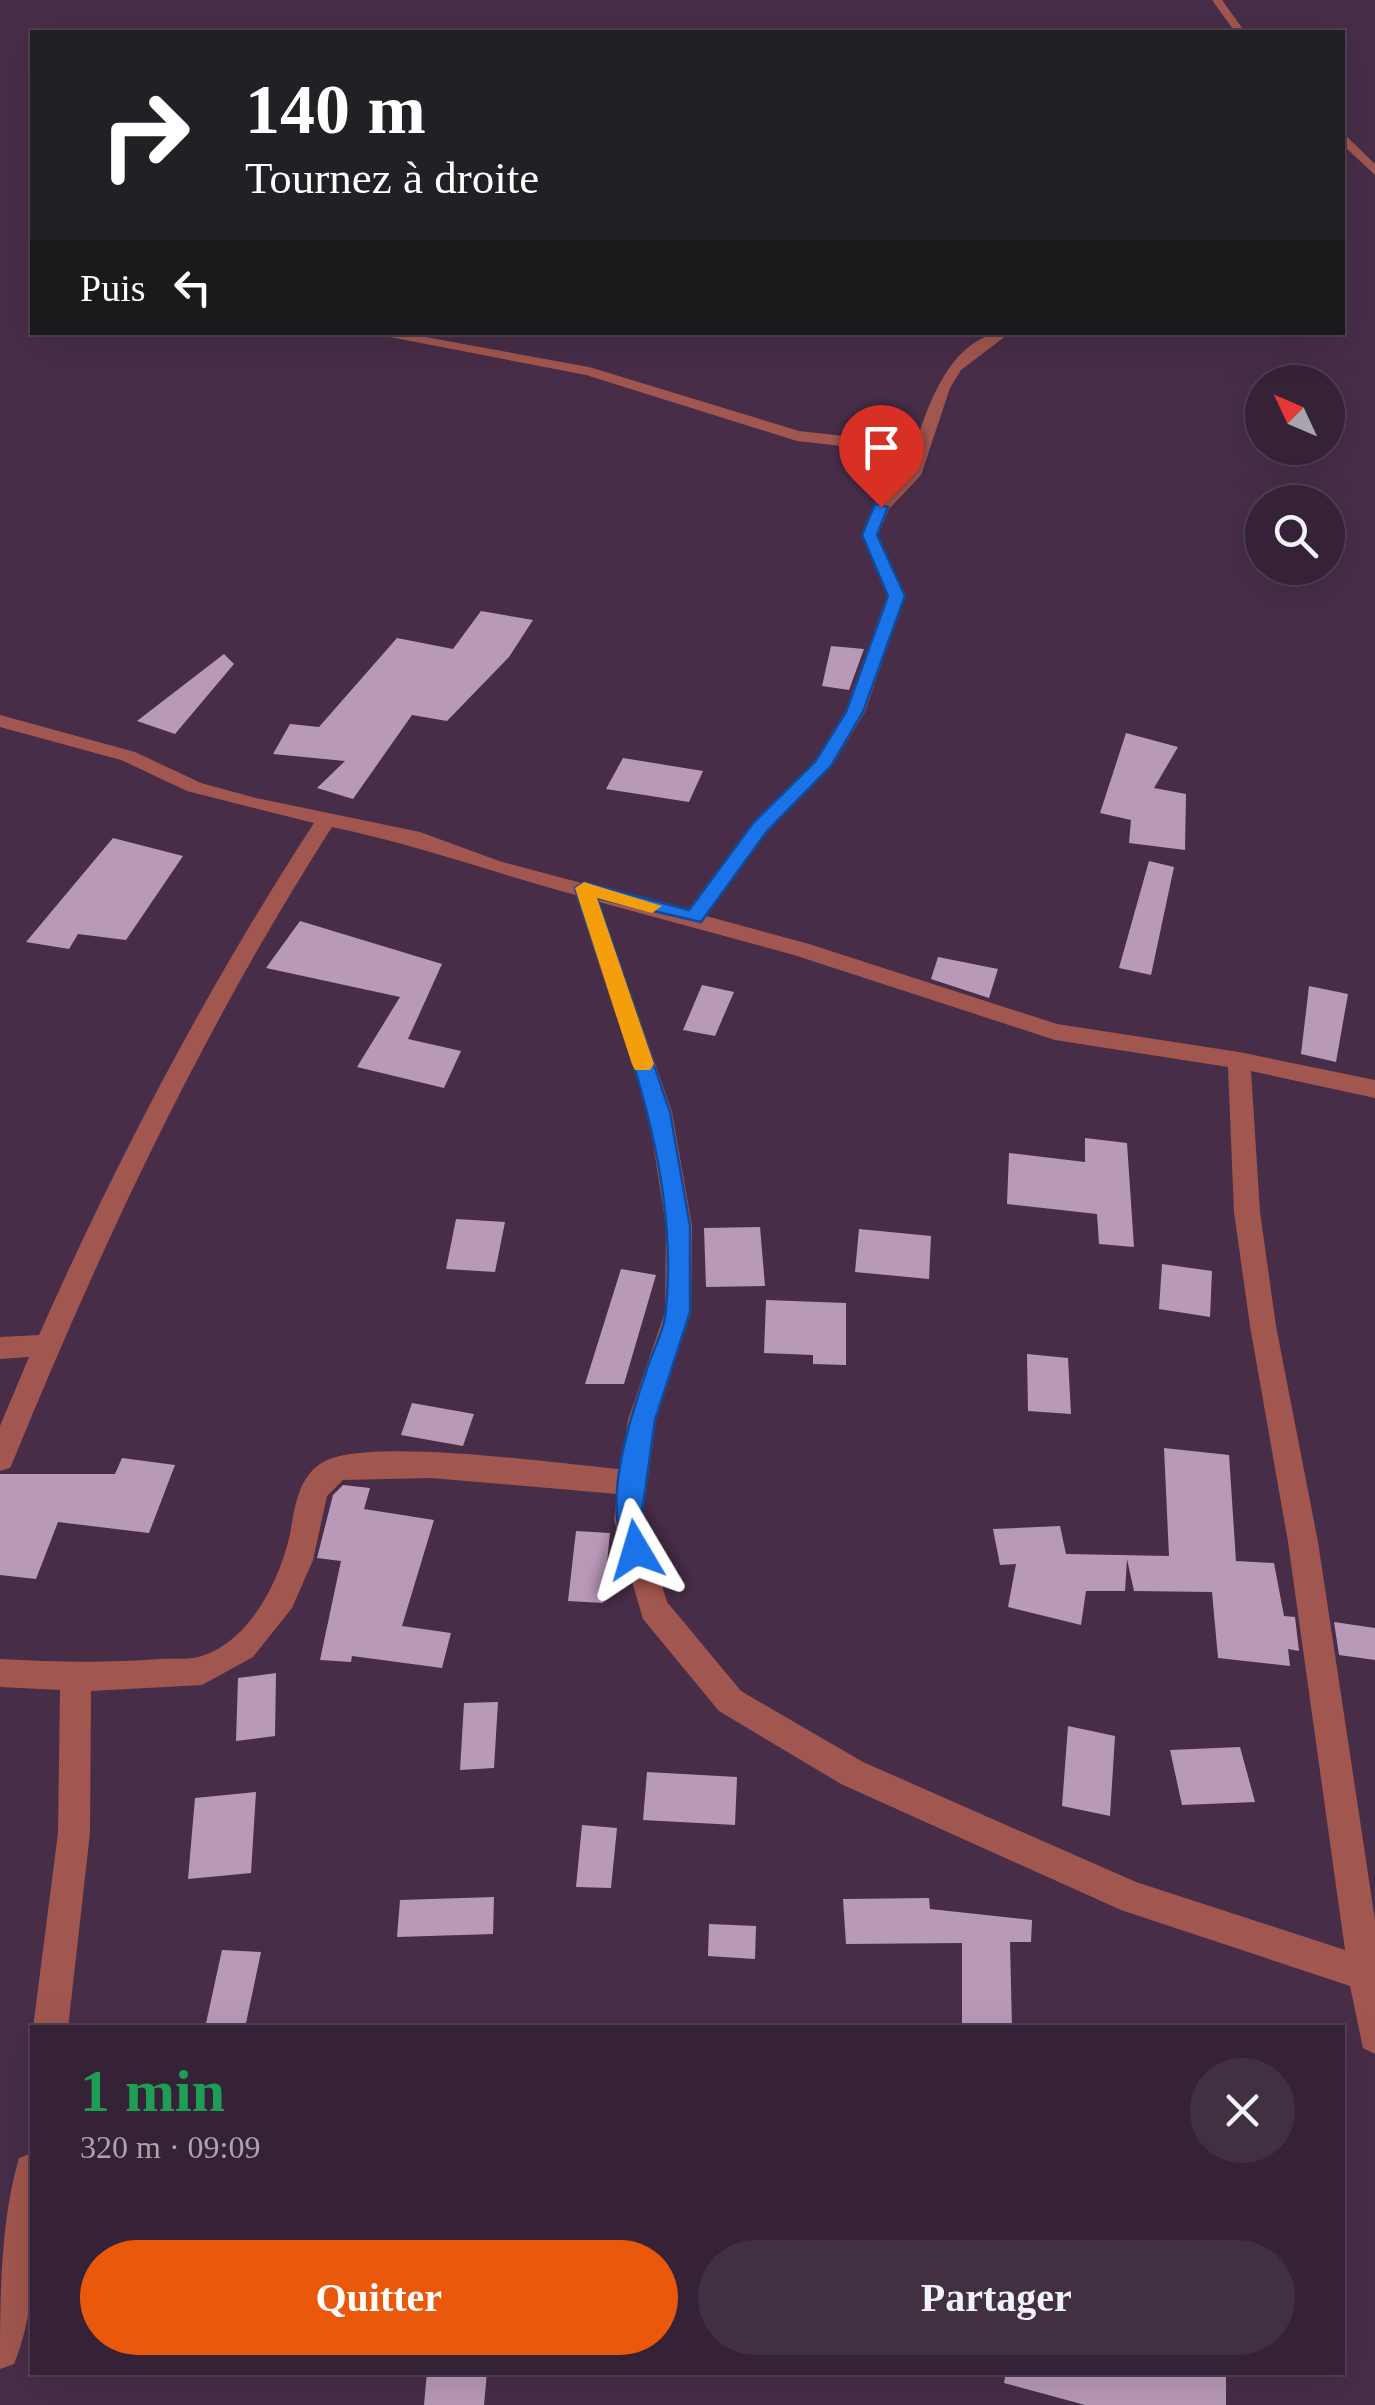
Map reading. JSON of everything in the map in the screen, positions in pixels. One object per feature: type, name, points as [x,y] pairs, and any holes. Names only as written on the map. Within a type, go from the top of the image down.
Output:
[{"type":"street","points":[[1217,0],[1239,30]]},
{"type":"street","points":[[1345,139],[1375,172]]},
{"type":"street","points":[[388,335],[589,371],[797,436],[923,450]]},
{"type":"street","points":[[694,917],[761,826],[822,766],[855,712],[896,596],[870,535],[881,507],[913,475],[942,388],[956,367],[1000,335]]},
{"type":"street","points":[[0,722],[128,756],[194,787],[414,837],[492,866],[694,917],[1055,1032],[1240,1060],[1375,1089]]},
{"type":"street","points":[[0,1460],[90,1247],[260,918],[326,819]]},
{"type":"street","points":[[584,888],[660,1112],[679,1226],[678,1312],[642,1420],[628,1520],[654,1609],[730,1700],[852,1774],[1133,1898],[1364,1973]]},
{"type":"street","points":[[1240,1060],[1250,1231],[1303,1542],[1375,2036]]},
{"type":"street","points":[[0,1348],[46,1345]]},
{"type":"street","points":[[0,1672],[76,1679],[204,1670],[249,1641],[286,1596],[304,1540],[308,1503],[320,1481],[340,1466],[395,1464],[634,1483]]},
{"type":"street","points":[[50,2025],[74,1833],[76,1679]]},
{"type":"street","points":[[0,2350],[30,2182]]},
{"type":"building","points":[[481,611],[533,620],[509,657],[447,721],[412,715],[353,799],[317,788],[345,761],[273,754],[290,724],[319,727],[397,638],[453,649]]},
{"type":"building","points":[[831,646],[864,649],[849,690],[822,686]]},
{"type":"building","points":[[224,654],[234,664],[175,734],[137,721]]},
{"type":"building","points":[[1126,733],[1178,747],[1154,788],[1186,794],[1185,850],[1129,843],[1131,820],[1100,813]]},
{"type":"building","points":[[623,758],[703,771],[689,802],[606,789]]},
{"type":"building","points":[[113,838],[183,856],[126,940],[78,934],[69,949],[26,942]]},
{"type":"building","points":[[1149,861],[1174,867],[1151,975],[1119,968]]},
{"type":"building","points":[[300,921],[442,964],[408,1039],[461,1051],[444,1088],[357,1067],[400,997],[266,968]]},
{"type":"building","points":[[938,957],[998,969],[989,998],[931,979]]},
{"type":"building","points":[[702,985],[734,992],[715,1036],[683,1030]]},
{"type":"building","points":[[1309,986],[1348,994],[1336,1062],[1301,1054]]},
{"type":"building","points":[[1085,1138],[1127,1143],[1134,1247],[1099,1244],[1097,1214],[1007,1204],[1009,1153],[1085,1162]]},
{"type":"building","points":[[456,1219],[505,1222],[495,1272],[446,1269]]},
{"type":"building","points":[[760,1227],[765,1286],[706,1287],[704,1228]]},
{"type":"building","points":[[859,1229],[931,1236],[929,1279],[855,1272]]},
{"type":"building","points":[[1162,1264],[1212,1271],[1210,1317],[1159,1309]]},
{"type":"building","points":[[621,1269],[656,1275],[624,1384],[585,1384]]},
{"type":"building","points":[[766,1300],[846,1303],[846,1365],[813,1364],[813,1355],[764,1353]]},
{"type":"building","points":[[1027,1354],[1068,1358],[1071,1414],[1028,1411]]},
{"type":"building","points":[[412,1403],[474,1414],[463,1446],[401,1435]]},
{"type":"building","points":[[1164,1448],[1229,1455],[1236,1561],[1274,1563],[1284,1616],[1295,1617],[1299,1651],[1288,1649],[1290,1666],[1218,1658],[1212,1592],[1134,1591],[1127,1559],[1125,1591],[1086,1591],[1081,1625],[1008,1607],[1016,1564],[1000,1565],[993,1529],[1060,1526],[1066,1554],[1169,1556]]},
{"type":"building","points":[[122,1458],[175,1465],[149,1533],[58,1522],[36,1579],[0,1575],[0,1474],[115,1474]]},
{"type":"building","points":[[343,1485],[370,1488],[364,1509],[434,1520],[402,1626],[451,1633],[442,1668],[352,1656],[351,1662],[320,1660],[341,1561],[317,1558],[333,1495]]},
{"type":"building","points":[[576,1531],[610,1533],[603,1603],[568,1601]]},
{"type":"building","points":[[1334,1622],[1375,1628],[1375,1660],[1339,1655]]},
{"type":"building","points":[[276,1673],[275,1736],[236,1741],[238,1678]]},
{"type":"building","points":[[498,1702],[494,1768],[460,1770],[464,1703]]},
{"type":"building","points":[[1068,1726],[1115,1736],[1110,1816],[1062,1806]]},
{"type":"building","points":[[1240,1747],[1255,1802],[1182,1805],[1170,1750]]},
{"type":"building","points":[[647,1772],[737,1777],[735,1825],[643,1820]]},
{"type":"building","points":[[256,1792],[251,1873],[188,1879],[195,1798]]},
{"type":"building","points":[[582,1825],[617,1828],[611,1888],[576,1887]]},
{"type":"building","points":[[494,1897],[493,1934],[397,1937],[400,1900]]},
{"type":"building","points":[[929,1898],[930,1909],[1032,1920],[1031,1942],[1010,1942],[1012,2025],[962,2025],[962,1943],[846,1944],[843,1899]]},
{"type":"building","points":[[709,1924],[756,1926],[755,1959],[708,1956]]},
{"type":"building","points":[[222,1950],[261,1952],[246,2025],[206,2025]]},
{"type":"building","points":[[427,2375],[487,2375],[484,2405],[424,2405]]},
{"type":"building","points":[[1005,2375],[1226,2375],[1226,2405],[1085,2405],[1004,2383]]},
{"type":"slow traffic","points":[[643,1064],[584,888],[652,906]]},
{"type":"route","points":[[636,1550],[628,1520],[642,1420],[678,1312],[679,1226],[660,1112],[584,888],[694,917],[761,826],[822,766],[855,712],[896,596],[870,535],[881,507]]}]
